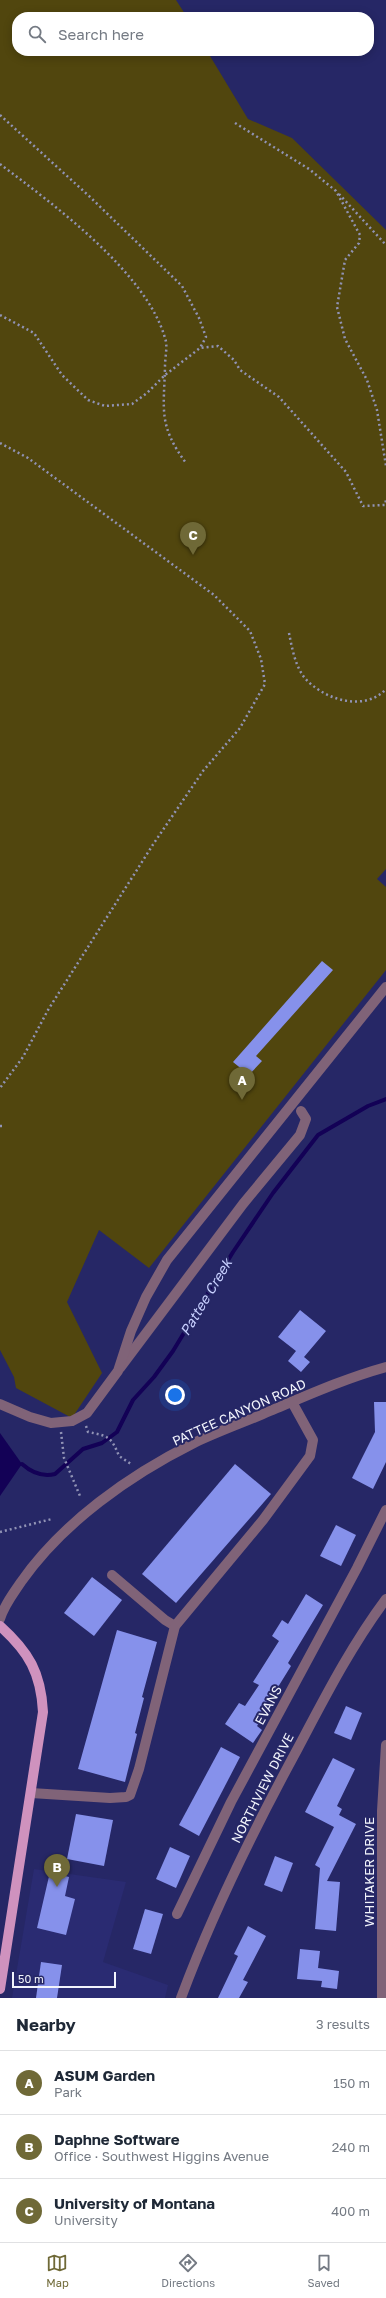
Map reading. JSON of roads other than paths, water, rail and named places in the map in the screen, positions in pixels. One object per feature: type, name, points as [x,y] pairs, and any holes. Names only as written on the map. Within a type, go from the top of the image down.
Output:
[{"type":"main road","points":[[0,1626],[17,1642],[29,1658],[35,1670],[42,1698],[42,1724],[0,1989]]},
{"type":"street","points":[[118,1371],[121,1356],[146,1297],[167,1260],[386,987]]},
{"type":"street","points":[[0,1404],[30,1417],[51,1422],[72,1420],[88,1413],[242,1204],[300,1135],[306,1119],[301,1111]]},
{"type":"street","name":"PATTEE CANYON ROAD","points":[[0,1619],[6,1604],[30,1569],[48,1549],[84,1516],[129,1480],[194,1443],[292,1402],[386,1367]]},
{"type":"street","points":[[31,1793],[110,1798],[126,1797],[130,1795],[139,1769],[175,1626],[263,1520],[310,1456],[313,1440],[292,1402]]},
{"type":"street","name":"EVANS","points":[[176,1914],[231,1802],[354,1575],[386,1510]]},
{"type":"street","points":[[112,1575],[164,1620],[175,1626]]},
{"type":"street","name":"NORTHVIEW DRIVE","points":[[181,1998],[227,1885],[276,1788],[340,1668],[386,1600]]},
{"type":"street","name":"WHITAKER DRIVE","points":[[382,1998],[386,1745]]},
{"type":"waterway","name":"Pattee Creek","points":[[22,1464],[37,1473],[46,1475],[55,1474],[83,1449],[102,1443],[117,1432],[133,1400],[154,1377],[173,1351],[233,1252],[273,1193],[318,1135],[368,1106],[386,1099]]},
{"type":"place","name":"University of Montana","points":[[193,555]]},
{"type":"place","name":"ASUM Garden","points":[[242,1100]]},
{"type":"place","name":"Daphne Software","points":[[57,1887]]}]
